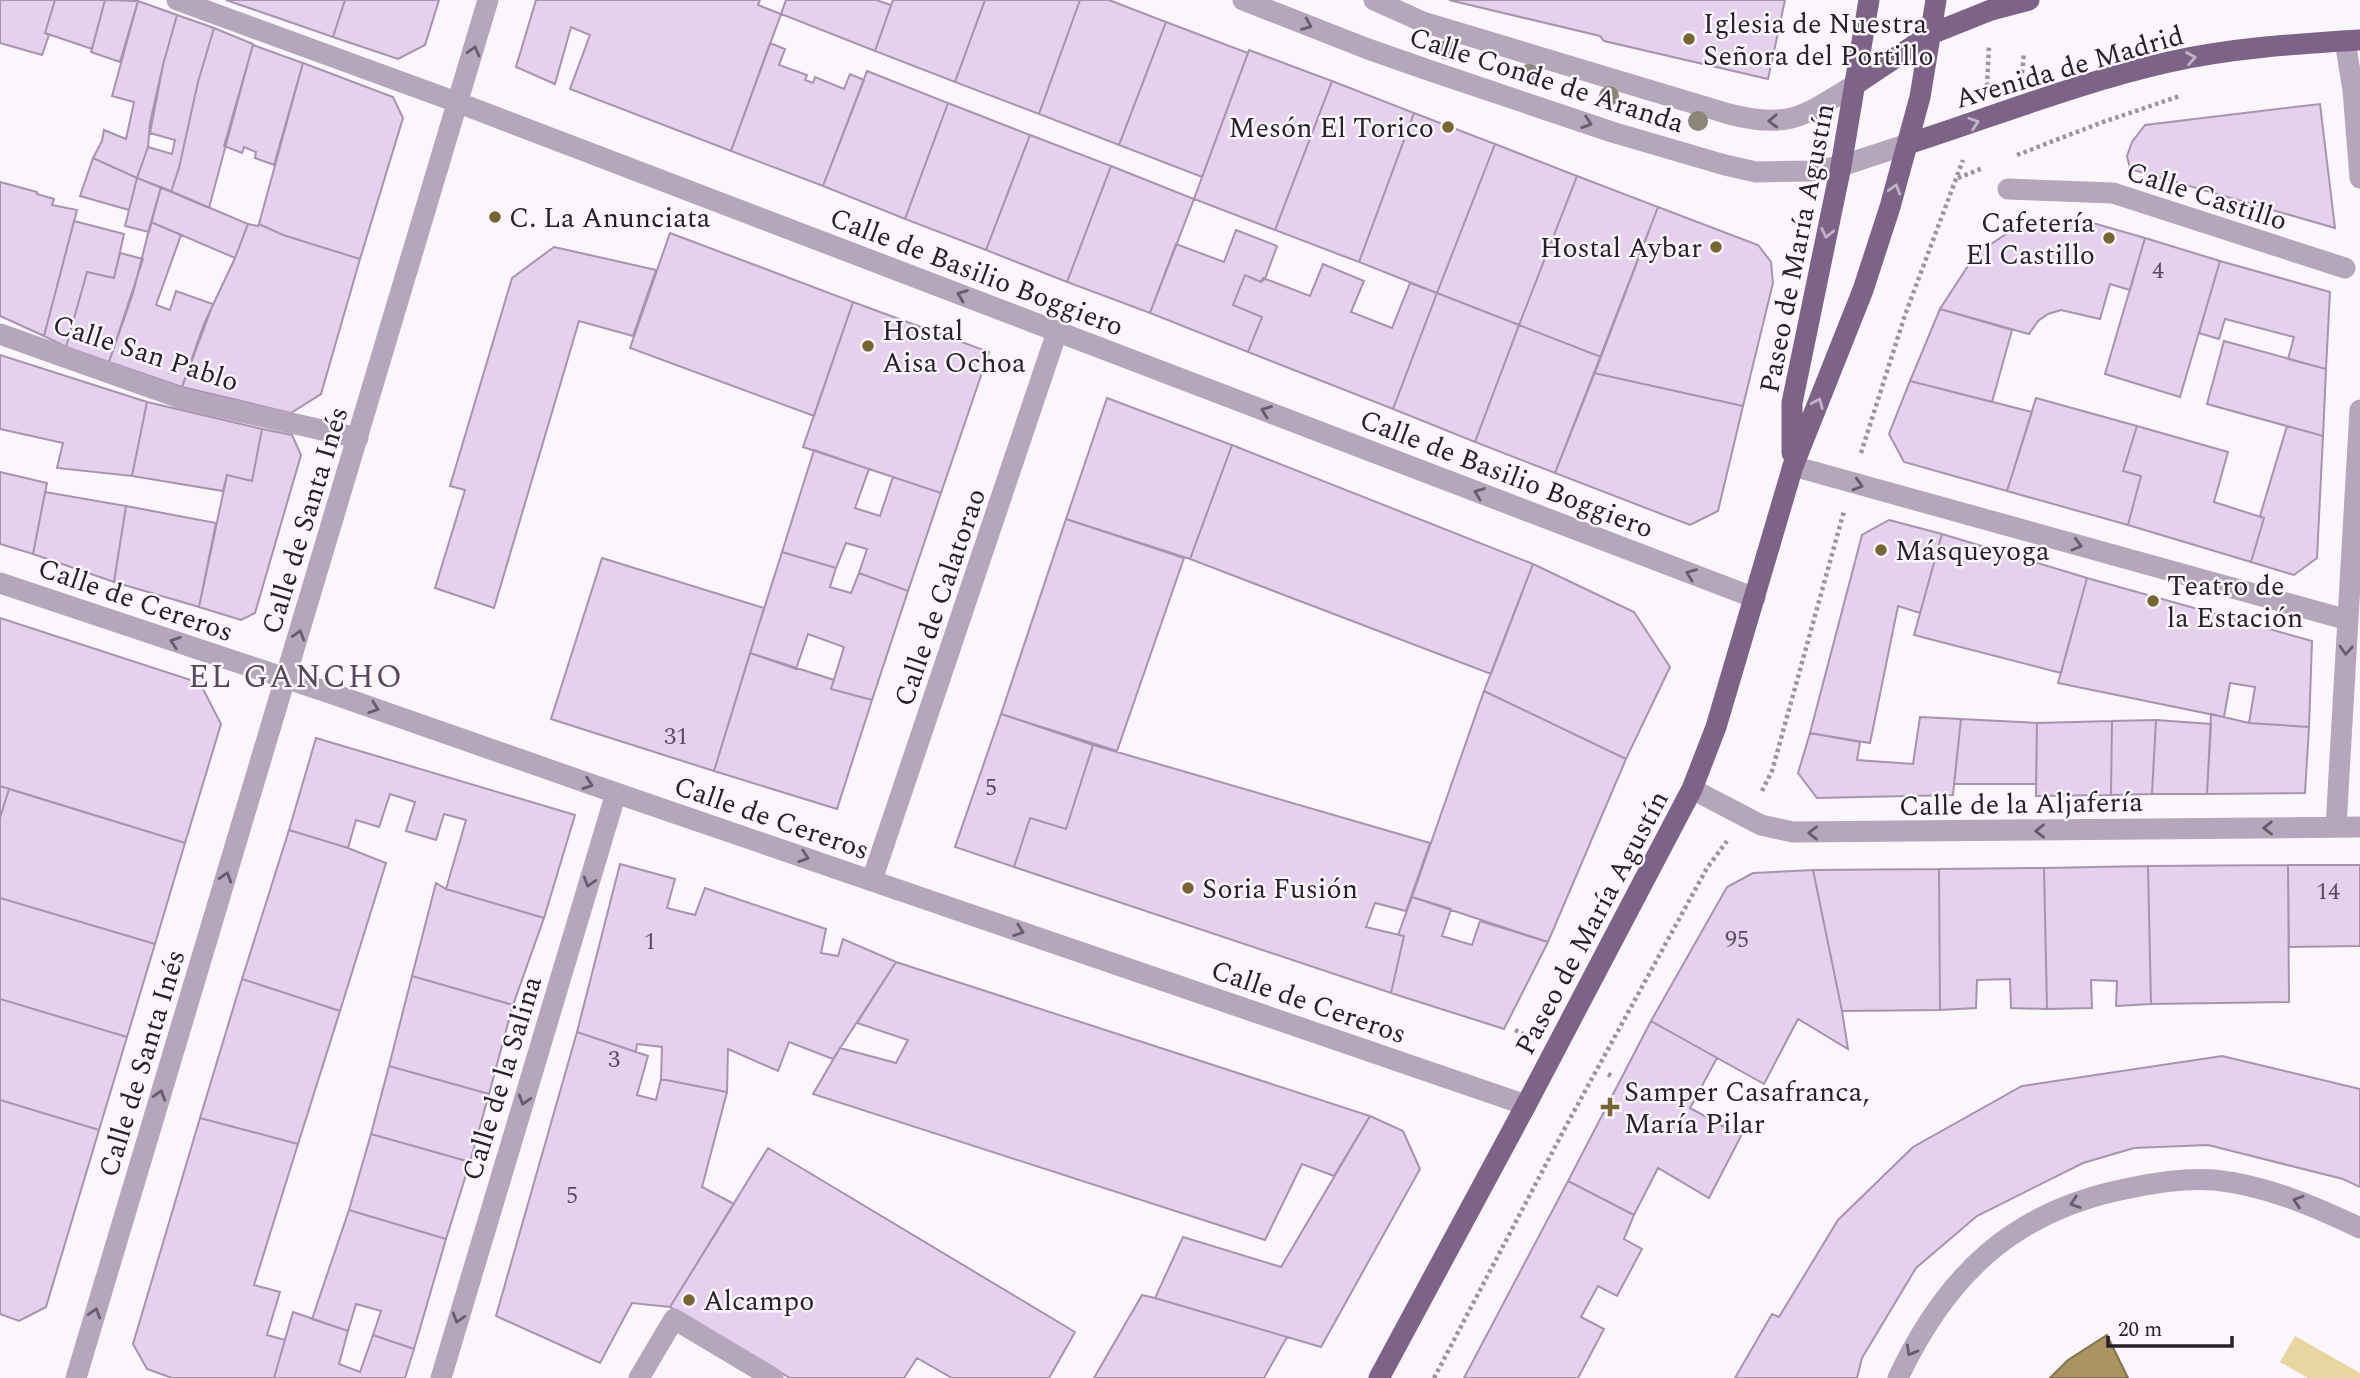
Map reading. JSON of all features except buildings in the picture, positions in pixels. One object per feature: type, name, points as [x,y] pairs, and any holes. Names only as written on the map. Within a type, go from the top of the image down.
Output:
[{"type":"main road","name":"Paseo de María Agustín","points":[[1793,466],[1792,403],[1841,166],[1869,0]]},
{"type":"main road","name":"Paseo de María Agustín","points":[[1378,1378],[1526,1105],[1692,789],[1716,727],[1793,466],[1863,290],[1909,144],[1936,0]]},
{"type":"main road","points":[[1931,34],[1991,10],[2029,0]]},
{"type":"main road","name":"Calle Conde de Aranda","points":[[1856,84],[1931,34]]},
{"type":"main road","name":"Avenida de Madrid","points":[[1909,144],[2100,81],[2169,62],[2259,48],[2353,41]]},
{"type":"street","name":"Calle de Basilio Boggiero","points":[[177,0],[459,103],[1755,598]]},
{"type":"street","name":"Calle de Santa Inés","points":[[76,1378],[488,0]]},
{"type":"street","name":"Calle Conde de Aranda","points":[[1243,0],[1406,62],[1612,132],[1714,162],[1756,172],[1797,172],[1841,166]]},
{"type":"street","name":"Calle Conde de Aranda","points":[[1374,0],[1423,22],[1535,58],[1759,121],[1780,122],[1803,115],[1856,84]]},
{"type":"street","points":[[2353,41],[2353,90],[2360,178]]},
{"type":"street","name":"Avenida de Madrid","points":[[1841,166],[1909,144]]},
{"type":"street","name":"Calle Castillo","points":[[2008,189],[2113,193],[2344,268]]},
{"type":"street","name":"Calle de Calatorao","points":[[872,880],[1057,332]]},
{"type":"street","name":"Calle San Pablo","points":[[0,334],[183,399],[358,438]]},
{"type":"street","points":[[2336,827],[2360,410]]},
{"type":"street","points":[[1793,466],[2348,620]]},
{"type":"street","name":"Calle de Cereros","points":[[0,583],[1526,1105]]},
{"type":"street","name":"Calle de la Aljafería","points":[[1692,789],[1760,825],[1793,832],[2360,827]]},
{"type":"street","name":"Calle de la Salina","points":[[440,1378],[616,793]]},
{"type":"street","points":[[1898,1378],[1933,1312],[1977,1261],[2007,1237],[2052,1211],[2105,1193],[2165,1181],[2214,1180],[2257,1188],[2314,1206],[2360,1228]]},
{"type":"street","points":[[639,1378],[674,1319],[773,1378]]},
{"type":"path","points":[[2021,79],[2024,53]]},
{"type":"path","points":[[2012,157],[2126,113],[2190,93]]},
{"type":"path","points":[[1957,178],[1990,166]]},
{"type":"path","points":[[1434,1378],[1597,1069],[1707,868],[1731,836]]},
{"type":"path","points":[[1515,1030],[1523,1034]]},
{"type":"shaded area","points":[[2107,1335],[2128,1378],[2050,1378],[2068,1360]]},
{"type":"shaded area","points":[[2295,1336],[2360,1373],[2360,1378],[2308,1378],[2280,1362]]},
{"type":"place","name":"Iglesia de Nuestra Señora del Portillo","points":[[1689,39]]},
{"type":"place","name":"Mesón El Torico","points":[[1448,127]]},
{"type":"place","name":"C. La Anunciata","points":[[495,217]]},
{"type":"place","name":"Cafetería El Castillo","points":[[2109,238]]},
{"type":"place","name":"Hostal Aybar","points":[[1716,247]]},
{"type":"place","name":"Hostal Aisa Ochoa","points":[[868,346]]},
{"type":"place","name":"Másqueyoga","points":[[1881,550]]},
{"type":"place","name":"Teatro de la Estación","points":[[2153,601]]},
{"type":"place","name":"Soria Fusión","points":[[1188,888]]},
{"type":"place","name":"Samper Casafranca, María Pilar","points":[[1610,1107]]},
{"type":"place","name":"Alcampo","points":[[689,1300]]},
{"type":"district","name":"EL GANCHO","points":[[296,676]]}]
